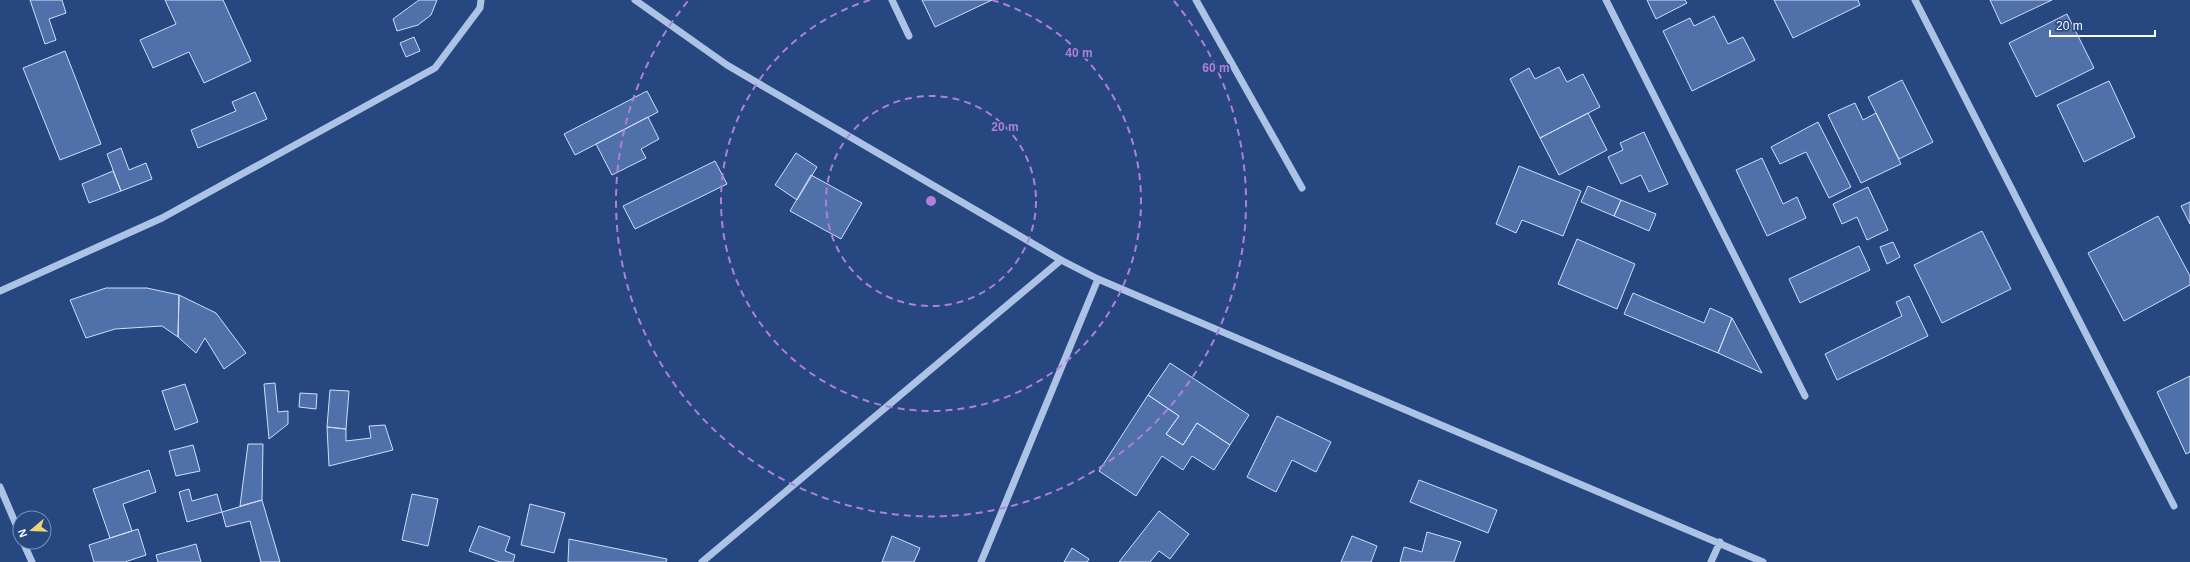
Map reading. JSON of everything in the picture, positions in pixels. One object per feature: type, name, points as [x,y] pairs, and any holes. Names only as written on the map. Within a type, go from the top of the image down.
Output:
[{"type":"street","points":[[0,291],[162,218],[435,68],[480,8],[481,0]]},
{"type":"street","points":[[635,0],[727,65],[1061,260],[1098,279],[1720,542],[1763,562]]},
{"type":"street","points":[[892,0],[910,36]]},
{"type":"street","points":[[1197,0],[1302,188]]},
{"type":"street","points":[[1606,0],[1805,396]]},
{"type":"street","points":[[1915,0],[2174,506]]},
{"type":"street","points":[[702,562],[1061,260]]},
{"type":"street","points":[[981,562],[1098,279]]},
{"type":"street","points":[[0,487],[12,515]]},
{"type":"street","points":[[1711,562],[1720,542]]},
{"type":"street","points":[[27,550],[32,562]]},
{"type":"building","points":[[30,0],[62,0],[66,13],[49,19],[56,40],[45,44]]},
{"type":"building","points":[[165,0],[223,0],[251,61],[204,83],[189,52],[153,68],[140,40],[176,24]]},
{"type":"building","points":[[419,0],[437,0],[431,15],[418,25],[397,31],[393,19]]},
{"type":"building","points":[[922,0],[992,0],[935,27]]},
{"type":"building","points":[[1647,0],[1685,0],[1687,3],[1656,19]]},
{"type":"building","points":[[1774,0],[1858,0],[1860,5],[1793,38]]},
{"type":"building","points":[[1990,0],[2052,0],[2001,24]]},
{"type":"building","points":[[2067,14],[2094,68],[2036,97],[2009,43]]},
{"type":"building","points":[[1714,16],[1728,44],[1743,37],[1755,60],[1692,91],[1663,31],[1690,18],[1694,26]]},
{"type":"building","points":[[414,37],[420,51],[406,57],[400,43]]},
{"type":"building","points":[[65,51],[101,144],[60,160],[23,68]]},
{"type":"building","points":[[1559,67],[1567,82],[1583,74],[1600,107],[1540,138],[1510,79],[1529,68],[1535,79]]},
{"type":"building","points":[[1902,80],[1933,142],[1899,159],[1868,97]]},
{"type":"building","points":[[2109,81],[2135,137],[2084,162],[2057,105]]},
{"type":"building","points":[[647,91],[658,112],[575,155],[564,134]]},
{"type":"building","points":[[255,92],[267,119],[198,148],[191,130],[236,111],[232,102]]},
{"type":"building","points":[[1855,103],[1863,120],[1876,113],[1901,164],[1861,183],[1828,115]]},
{"type":"building","points":[[1588,113],[1607,150],[1559,175],[1540,138]]},
{"type":"building","points":[[648,117],[659,139],[641,149],[646,158],[612,175],[596,144]]},
{"type":"building","points":[[1818,122],[1851,187],[1829,198],[1806,152],[1780,164],[1771,147]]},
{"type":"building","points":[[1644,132],[1668,184],[1649,192],[1641,175],[1621,184],[1608,157],[1623,150],[1620,143]]},
{"type":"building","points":[[121,148],[129,170],[146,163],[152,179],[121,191],[107,154]]},
{"type":"building","points":[[796,153],[817,167],[797,200],[775,185]]},
{"type":"building","points":[[1762,158],[1783,204],[1797,197],[1806,218],[1767,236],[1736,170]]},
{"type":"building","points":[[715,161],[727,184],[635,229],[623,206]]},
{"type":"building","points":[[1519,166],[1581,191],[1563,236],[1522,220],[1516,233],[1496,224]]},
{"type":"building","points":[[113,171],[121,191],[89,203],[82,184]]},
{"type":"building","points":[[811,175],[862,203],[841,239],[790,211]]},
{"type":"building","points":[[1588,186],[1621,200],[1614,216],[1581,202]]},
{"type":"building","points":[[1868,187],[1888,230],[1867,240],[1857,217],[1842,224],[1833,204]]},
{"type":"building","points":[[1621,200],[1656,214],[1649,231],[1614,216]]},
{"type":"building","points":[[2190,202],[2190,224],[2181,206]]},
{"type":"building","points":[[2158,216],[2190,276],[2190,285],[2124,321],[2088,253]]},
{"type":"building","points":[[1982,231],[2011,289],[1942,323],[1914,265]]},
{"type":"building","points":[[1577,239],[1635,264],[1617,309],[1558,284]]},
{"type":"building","points":[[1893,242],[1900,257],[1887,264],[1880,247]]},
{"type":"building","points":[[1859,246],[1870,270],[1800,303],[1789,279]]},
{"type":"building","points":[[106,288],[147,288],[179,295],[178,337],[162,326],[115,329],[86,338],[70,300]]},
{"type":"building","points":[[1633,293],[1704,323],[1710,308],[1732,318],[1718,353],[1624,314]]},
{"type":"building","points":[[179,295],[216,313],[246,353],[224,369],[205,338],[196,353],[178,337]]},
{"type":"building","points":[[1909,296],[1928,336],[1837,380],[1825,354],[1902,316],[1896,302]]},
{"type":"building","points":[[1732,318],[1762,373],[1718,353]]},
{"type":"building","points":[[1170,363],[1249,415],[1230,445],[1197,423],[1183,445],[1166,434],[1179,416],[1148,395]]},
{"type":"building","points":[[2190,376],[2190,452],[2186,454],[2157,392]]},
{"type":"building","points":[[275,383],[278,412],[288,411],[288,424],[269,439],[264,384]]},
{"type":"building","points":[[185,384],[198,422],[175,430],[162,391]]},
{"type":"building","points":[[330,390],[349,391],[346,429],[327,427]]},
{"type":"building","points":[[300,393],[317,394],[316,409],[299,407]]},
{"type":"building","points":[[1148,395],[1179,416],[1166,434],[1183,445],[1197,423],[1230,445],[1214,470],[1192,456],[1183,470],[1162,456],[1136,496],[1099,471]]},
{"type":"building","points":[[1277,416],[1331,442],[1316,472],[1292,460],[1276,492],[1247,477]]},
{"type":"building","points":[[385,425],[393,450],[329,466],[327,427],[346,429],[346,441],[371,438],[369,426]]},
{"type":"building","points":[[248,444],[263,444],[262,500],[240,506]]},
{"type":"building","points":[[193,445],[200,471],[176,476],[169,451]]},
{"type":"building","points":[[149,470],[156,492],[123,504],[132,531],[110,538],[93,489]]},
{"type":"building","points":[[1419,480],[1497,510],[1488,533],[1410,502]]},
{"type":"building","points":[[189,489],[192,501],[217,494],[222,512],[187,522],[179,492]]},
{"type":"building","points":[[412,494],[438,499],[428,546],[402,540]]},
{"type":"building","points":[[262,500],[280,562],[261,562],[250,521],[226,527],[222,512]]},
{"type":"building","points":[[530,504],[565,513],[554,553],[521,545]]},
{"type":"building","points":[[1159,511],[1189,534],[1170,559],[1159,551],[1150,562],[1119,562]]},
{"type":"building","points":[[479,526],[510,537],[505,551],[515,555],[513,562],[500,562],[469,551]]},
{"type":"building","points":[[138,529],[146,555],[125,562],[94,562],[89,545]]},
{"type":"building","points":[[1427,532],[1461,542],[1454,562],[1400,562],[1404,547],[1422,552]]},
{"type":"building","points":[[892,536],[920,548],[914,562],[882,562]]},
{"type":"building","points":[[1352,536],[1377,546],[1371,562],[1341,562]]},
{"type":"building","points":[[569,539],[667,559],[666,562],[568,562]]},
{"type":"building","points":[[196,544],[201,562],[158,562],[156,555]]},
{"type":"building","points":[[1072,548],[1089,559],[1087,562],[1064,562]]}]
